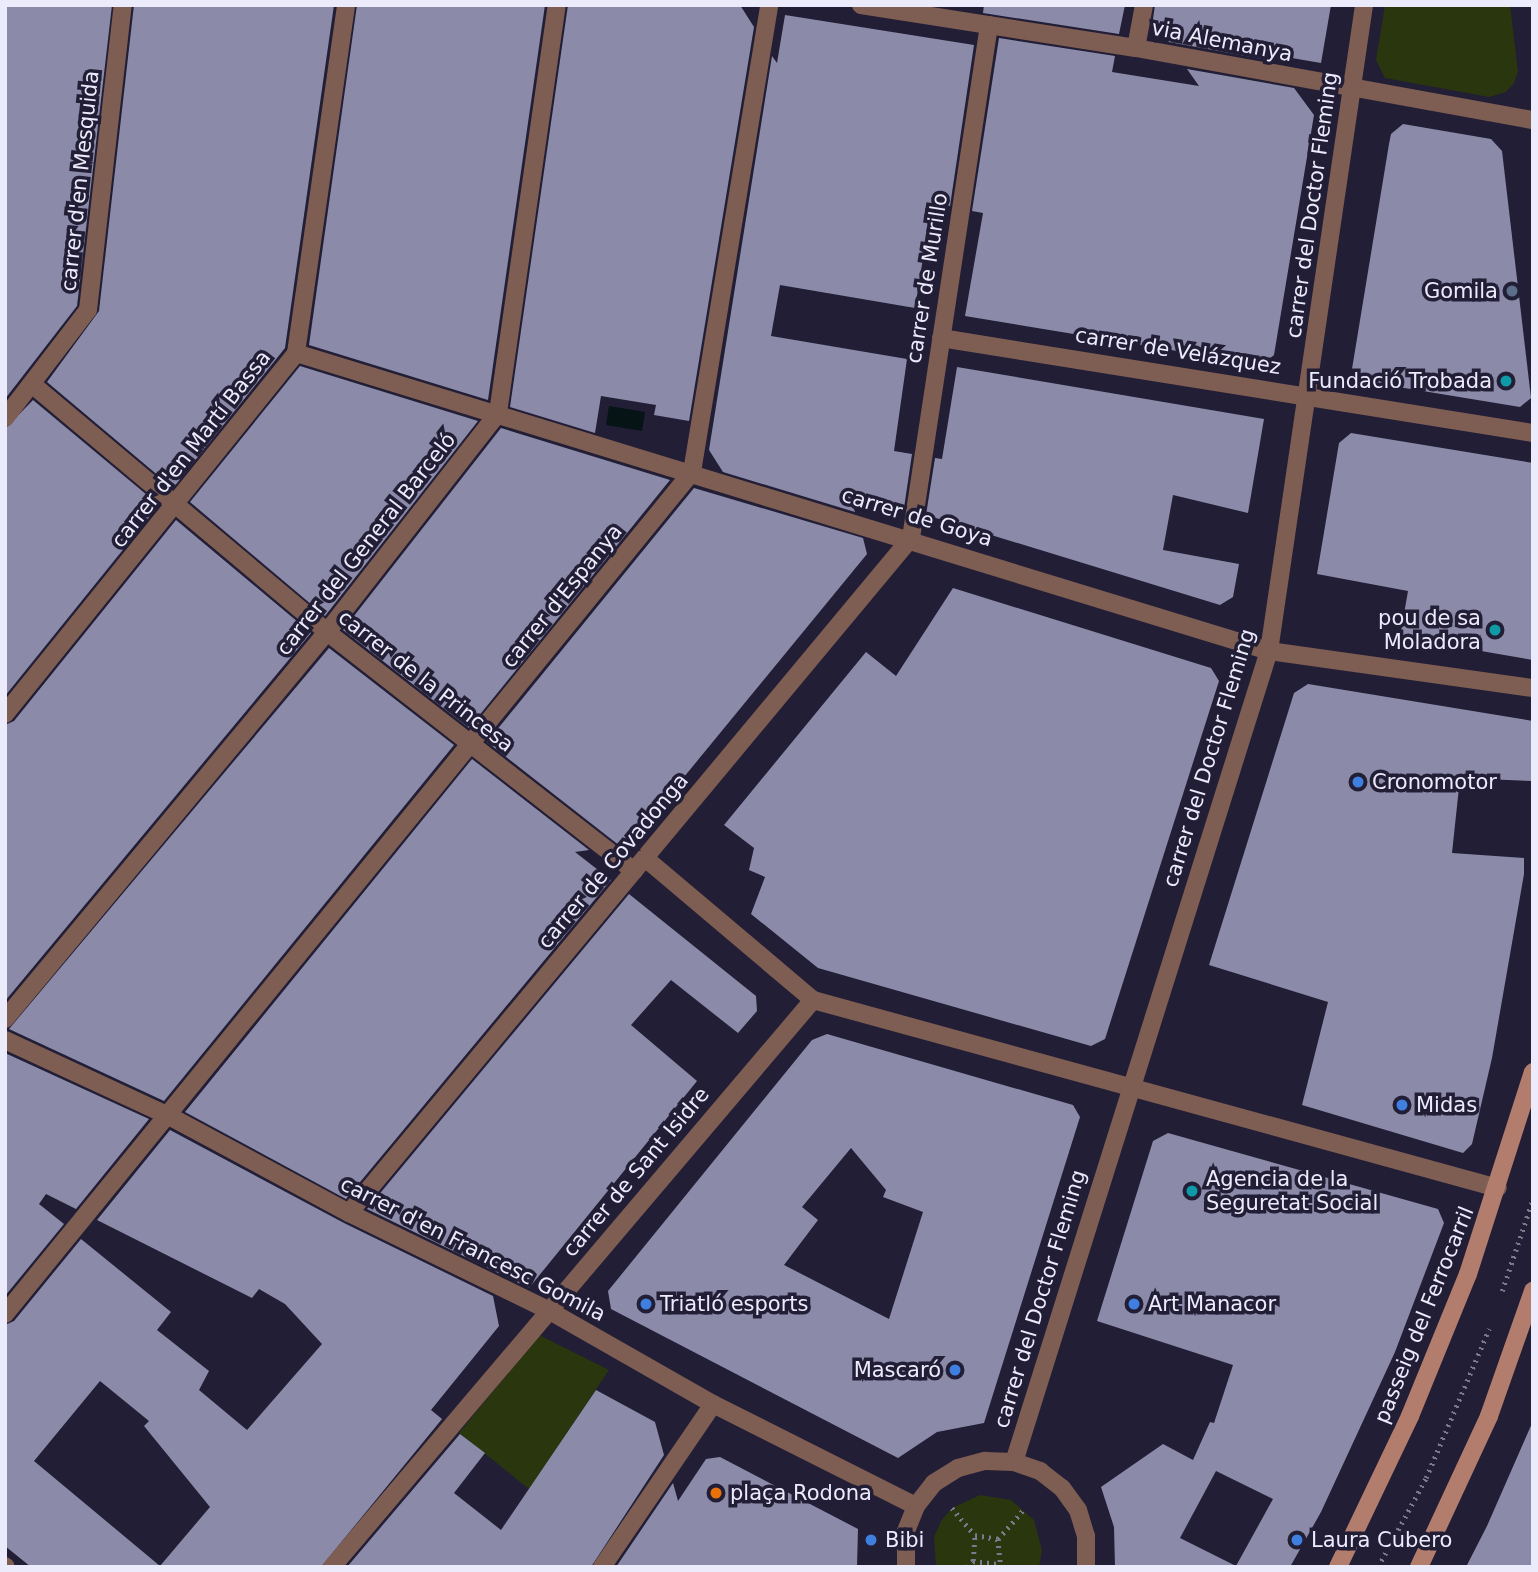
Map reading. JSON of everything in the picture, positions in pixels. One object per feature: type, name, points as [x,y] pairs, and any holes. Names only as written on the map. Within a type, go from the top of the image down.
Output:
[{"type":"main road","name":"passeig del Ferrocarril","points":[[1338,1567],[1410,1416],[1497,1188],[1533,1072]]},
{"type":"main road","points":[[1419,1567],[1489,1416],[1533,1291]]},
{"type":"street","name":"carrer d'en Mesquida","points":[[5,418],[88,310],[123,5]]},
{"type":"street","name":"carrer d'en Martí Bassa","points":[[5,714],[176,508],[296,353],[346,5]]},
{"type":"street","name":"carrer del General Barceló","points":[[5,1019],[327,632],[498,413],[557,5]]},
{"type":"street","name":"carrer d'Espanya","points":[[5,1314],[692,472],[769,5]]},
{"type":"street","name":"via Alemanya","points":[[862,5],[943,11],[989,25],[1136,48],[1350,89],[1533,120]]},
{"type":"street","points":[[1136,48],[1144,5]]},
{"type":"street","name":"carrer del Doctor Fleming","points":[[1014,1462],[1129,1085],[1269,651],[1364,5]]},
{"type":"street","name":"carrer de Murillo","points":[[912,538],[989,25]]},
{"type":"street","name":"carrer de Velázquez","points":[[941,338],[1308,394],[1533,433]]},
{"type":"street","name":"carrer de Goya","points":[[296,353],[912,538],[1269,651],[1533,688]]},
{"type":"street","name":"carrer de la Princesa","points":[[33,385],[176,508],[470,746],[640,865],[813,1000]]},
{"type":"street","name":"carrer de Covadonga","points":[[349,1213],[912,538]]},
{"type":"street","points":[[813,1000],[1497,1188]]},
{"type":"street","name":"carrer de Sant Isidre","points":[[331,1567],[813,1000]]},
{"type":"street","name":"carrer d'en Francesc Gomila","points":[[5,1040],[169,1116],[349,1213],[548,1310],[713,1405],[916,1506]]},
{"type":"street","points":[[602,1567],[713,1405]]},
{"type":"street","points":[[906,1567],[906,1531],[916,1506],[934,1483],[958,1468],[985,1461],[1014,1462],[1051,1479],[1078,1510],[1086,1536],[1086,1567]]},
{"type":"path","points":[[1499,1299],[1533,1199]]},
{"type":"path","points":[[1378,1567],[1426,1478],[1491,1324]]},
{"type":"path","points":[[952,1508],[975,1535],[998,1539]]},
{"type":"path","points":[[998,1539],[1024,1509]]},
{"type":"path","points":[[967,1567],[973,1561],[975,1535]]},
{"type":"path","points":[[973,1561],[999,1565],[1002,1550],[998,1539]]},
{"type":"green space","points":[[1385,5],[1510,5],[1518,72],[1514,83],[1506,92],[1489,97],[1385,78],[1376,60]]},
{"type":"green space","points":[[539,1335],[609,1370],[529,1489],[459,1433]]},
{"type":"green space","points":[[980,1495],[1011,1500],[1034,1520],[1042,1550],[1039,1567],[936,1567],[934,1537],[941,1521],[952,1508]]},
{"type":"shaded area","points":[[609,406],[645,412],[642,431],[606,425]]},
{"type":"building","points":[[5,5],[112,5],[77,306],[5,399]]},
{"type":"building","points":[[134,5],[334,5],[285,348],[173,488],[47,382],[99,311]]},
{"type":"building","points":[[357,5],[545,5],[488,400],[309,345]]},
{"type":"building","points":[[568,5],[740,5],[754,27],[689,421],[654,415],[656,405],[601,396],[595,433],[510,407]]},
{"type":"building","points":[[984,5],[1125,5],[1119,34],[983,13]]},
{"type":"building","points":[[1155,5],[1331,5],[1321,63],[1268,54],[1274,61],[1169,42],[1153,19]]},
{"type":"building","points":[[785,15],[974,45],[950,206],[932,202],[915,308],[780,285],[771,336],[907,359],[894,451],[912,454],[904,508],[884,502],[882,513],[852,504],[855,512],[723,472],[709,450],[772,56],[777,63]]},
{"type":"building","points":[[999,38],[1115,56],[1112,72],[1199,86],[1187,69],[1294,88],[1314,115],[1274,355],[1262,365],[965,316],[983,213],[972,211]]},
{"type":"building","points":[[1403,124],[1491,139],[1502,151],[1531,398],[1520,407],[1362,381],[1352,369],[1391,134]]},
{"type":"building","points":[[300,366],[478,421],[325,616],[190,502]]},
{"type":"building","points":[[957,367],[1264,419],[1248,513],[1173,495],[1163,550],[1239,564],[1233,597],[1220,605],[926,515],[935,458],[942,459]]},
{"type":"building","points":[[33,400],[159,505],[5,696],[5,429]]},
{"type":"building","points":[[501,428],[670,480],[469,728],[343,630]]},
{"type":"building","points":[[1351,433],[1533,463],[1533,660],[1400,637],[1408,591],[1317,574],[1339,443]]},
{"type":"building","points":[[694,488],[863,538],[867,554],[629,844],[620,846],[487,742]]},
{"type":"building","points":[[176,520],[311,633],[5,1001],[5,725],[14,721]]},
{"type":"building","points":[[953,588],[1211,668],[1219,681],[1105,1039],[1091,1046],[818,968],[751,914],[765,877],[749,870],[754,848],[724,825],[866,652],[896,676]]},
{"type":"building","points":[[329,648],[454,745],[164,1101],[9,1029]]},
{"type":"building","points":[[1308,684],[1533,721],[1533,781],[1460,778],[1452,853],[1524,858],[1524,874],[1492,1058],[1472,1144],[1463,1153],[1302,1105],[1328,1002],[1209,965],[1294,693]]},
{"type":"building","points":[[472,759],[589,850],[575,852],[611,880],[346,1199],[185,1112]]},
{"type":"building","points":[[629,894],[756,996],[757,1011],[738,1033],[671,980],[631,1025],[697,1081],[529,1288],[367,1209]]},
{"type":"building","points":[[827,1034],[1073,1105],[1080,1117],[984,1423],[937,1432],[898,1458],[611,1309],[608,1291],[812,1040]],"holes":[[[851,1148],[886,1190],[883,1197],[923,1212],[889,1319],[784,1265],[818,1220],[802,1207]]]},
{"type":"building","points":[[5,1053],[149,1119],[76,1209],[46,1194],[39,1204],[64,1224],[5,1296]]},
{"type":"building","points":[[170,1130],[344,1223],[493,1296],[499,1326],[431,1410],[442,1419],[321,1567],[31,1567],[5,1546],[5,1325],[14,1321],[81,1239],[171,1312],[157,1330],[209,1371],[199,1390],[247,1430],[322,1344],[285,1304],[259,1289],[252,1298],[97,1220]],"holes":[[[100,1381],[149,1421],[144,1426],[210,1507],[160,1566],[34,1461]]]},
{"type":"building","points":[[1168,1133],[1438,1209],[1444,1223],[1395,1352],[1321,1512],[1290,1567],[1115,1567],[1114,1527],[1101,1487],[1163,1444],[1193,1460],[1210,1422],[1214,1423],[1233,1365],[1097,1321],[1153,1141]],"holes":[[[1216,1471],[1273,1499],[1236,1566],[1180,1538]]]},
{"type":"building","points":[[596,1390],[655,1422],[664,1455],[591,1567],[347,1567],[460,1434],[485,1453],[454,1493],[501,1530]]},
{"type":"building","points":[[1533,1421],[1533,1567],[1466,1567],[1487,1526]]},
{"type":"building","points":[[720,1457],[858,1529],[857,1567],[616,1567],[673,1483],[678,1501],[706,1459]]},
{"type":"place","name":"Gomila","points":[[1512,291]]},
{"type":"place","name":"Fundació Trobada","points":[[1506,381]]},
{"type":"place","name":"pou de sa Moladora","points":[[1495,630]]},
{"type":"place","name":"Cronomotor","points":[[1358,782]]},
{"type":"place","name":"Midas","points":[[1402,1105]]},
{"type":"place","name":"Agencia de la Seguretat Social","points":[[1192,1191]]},
{"type":"place","name":"Triatló esports","points":[[646,1304]]},
{"type":"place","name":"Art Manacor","points":[[1134,1304]]},
{"type":"place","name":"Mascaró","points":[[955,1370]]},
{"type":"place","name":"plaça Rodona","points":[[716,1493]]},
{"type":"place","name":"Bibi","points":[[871,1540]]},
{"type":"place","name":"Laura Cubero","points":[[1297,1540]]}]
